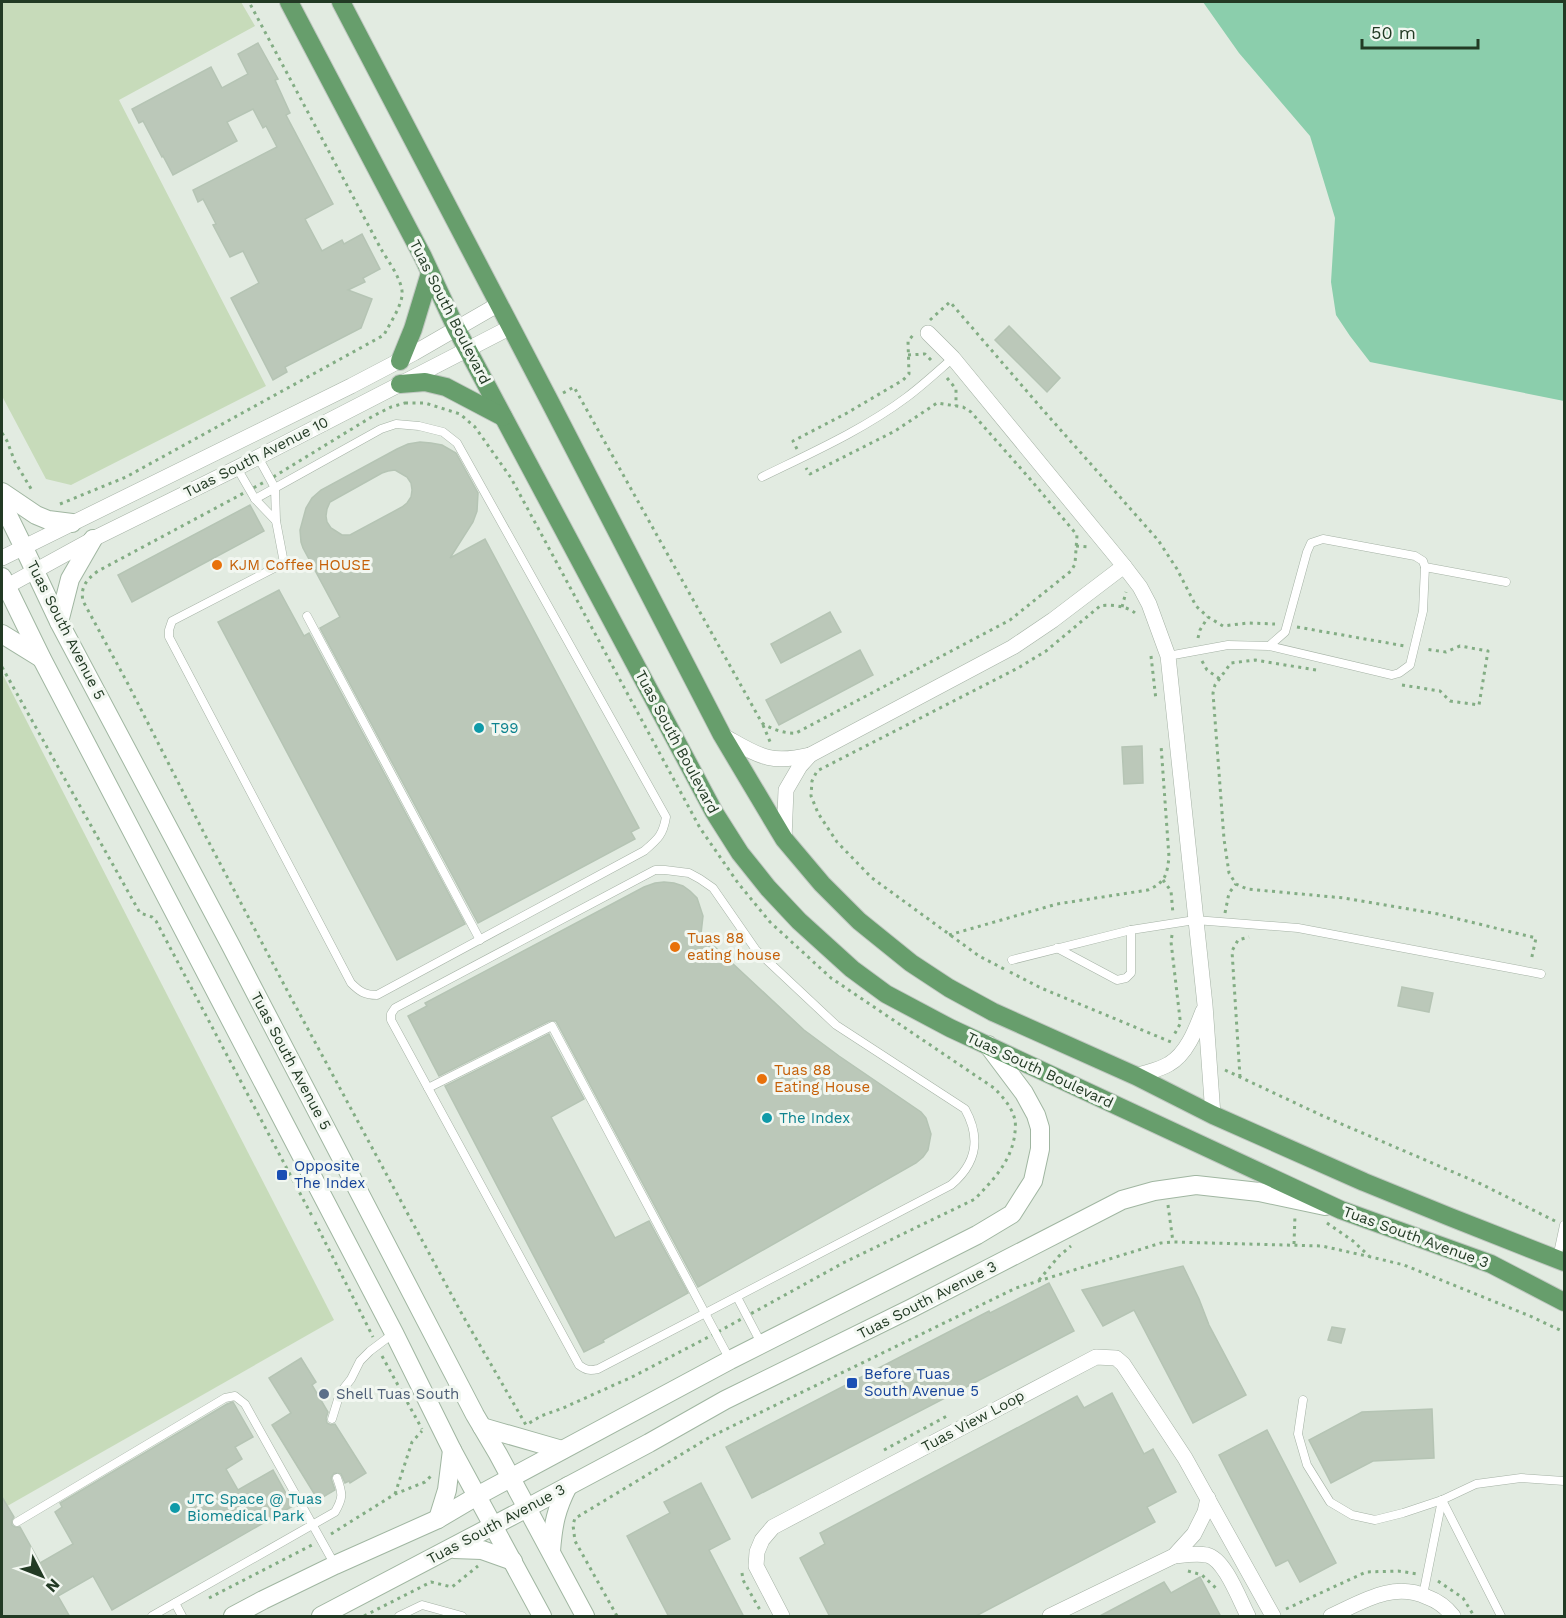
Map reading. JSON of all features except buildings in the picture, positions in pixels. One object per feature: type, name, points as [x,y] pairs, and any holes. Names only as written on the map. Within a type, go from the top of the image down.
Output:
[{"type":"main road","name":"Tuas South Boulevard","points":[[289,2],[467,349],[714,812],[740,853],[768,888],[799,921],[852,969],[886,994],[950,1028],[1341,1210]]},
{"type":"main road","points":[[341,2],[722,735],[784,839],[822,884],[859,921],[911,963],[949,988],[993,1012],[1136,1076],[1213,1115]]},
{"type":"main road","points":[[400,361],[413,329],[430,273]]},
{"type":"main road","points":[[400,384],[425,382],[446,387],[503,417]]},
{"type":"main road","points":[[2,492],[45,519],[72,523]]},
{"type":"main road","name":"Tuas South Avenue 5","points":[[2,502],[59,622],[482,1427],[528,1508],[585,1617]]},
{"type":"main road","points":[[59,622],[70,579],[93,538]]},
{"type":"main road","points":[[3,584],[394,1333],[452,1449],[542,1617]]},
{"type":"main road","points":[[2,634],[42,659]]},
{"type":"main road","points":[[233,1617],[335,1565],[438,1519],[730,1360],[977,1235],[1012,1214],[1034,1181],[1040,1149],[1040,1128],[1024,1093],[988,1045]]},
{"type":"main road","name":"Tuas South Avenue 3","points":[[1213,1115],[1450,1218],[1561,1260]]},
{"type":"main road","name":"Tuas South Avenue 3","points":[[321,1617],[528,1508],[725,1400],[912,1308],[1122,1200],[1154,1191],[1196,1185],[1259,1192],[1341,1210],[1491,1264],[1564,1302]]},
{"type":"main road","points":[[482,1427],[562,1450]]},
{"type":"main road","points":[[438,1519],[447,1490],[452,1449]]},
{"type":"main road","points":[[550,1551],[557,1510],[568,1486]]},
{"type":"main road","points":[[451,1549],[482,1550],[513,1561]]},
{"type":"street","name":"Tuas South Avenue 10","points":[[2,558],[400,361],[499,304]]},
{"type":"street","name":"Tuas South Avenue 10","points":[[3,584],[237,468],[511,327]]},
{"type":"street","points":[[928,333],[953,358],[1140,587],[1149,604],[1168,656],[1205,1005],[1213,1115]]},
{"type":"street","points":[[722,735],[763,757],[774,760],[789,760],[810,755],[1013,647],[1124,566]]},
{"type":"street","points":[[784,839],[786,790],[800,766],[810,755]]},
{"type":"street","points":[[1136,1076],[1160,1069],[1181,1053],[1196,1029],[1205,1005]]},
{"type":"street","name":"Tuas View Loop","points":[[782,1617],[756,1566],[757,1552],[762,1540],[772,1527],[1096,1357],[1116,1358],[1124,1364],[1185,1458],[1273,1616]]},
{"type":"street","points":[[1050,1617],[1174,1556],[1194,1534],[1205,1512],[1208,1498]]},
{"type":"street","points":[[1174,1556],[1208,1555],[1215,1558],[1224,1569],[1248,1617]]},
{"type":"street","points":[[1331,1617],[1376,1595],[1393,1590],[1410,1591],[1439,1602],[1453,1617]]},
{"type":"lane","points":[[762,477],[874,419],[908,396],[953,358]]},
{"type":"lane","points":[[255,499],[275,488],[381,429],[396,424],[419,426],[443,432],[457,444],[666,817],[660,838],[644,851],[377,995],[360,992],[351,983],[169,637],[172,621],[284,563],[276,520],[275,488],[258,457]]},
{"type":"lane","points":[[237,468],[255,499],[276,520]]},
{"type":"lane","points":[[1168,656],[1228,645],[1269,646],[1392,675],[1399,674],[1410,665],[1423,611],[1425,567],[1423,561],[1415,556],[1323,539],[1311,543],[1306,552],[1285,632],[1269,646]]},
{"type":"lane","points":[[1425,567],[1506,582]]},
{"type":"lane","points":[[307,616],[480,940]]},
{"type":"lane","points":[[655,870],[689,873],[713,888],[756,950],[836,1025],[965,1109],[972,1121],[975,1135],[975,1149],[969,1165],[951,1185],[737,1297],[598,1369],[590,1371],[579,1365],[391,1020],[391,1014],[395,1008],[655,870]]},
{"type":"lane","points":[[1012,960],[1131,930],[1195,920],[1298,928],[1541,974]]},
{"type":"lane","points":[[1056,948],[1117,980],[1122,980],[1131,973],[1131,930]]},
{"type":"lane","points":[[428,1088],[552,1026],[730,1360]]},
{"type":"lane","points":[[1561,1260],[1564,1225]]},
{"type":"lane","points":[[737,1297],[762,1344]]},
{"type":"lane","points":[[332,1419],[340,1394],[360,1361],[394,1333]]},
{"type":"lane","points":[[17,1522],[225,1398],[235,1396],[245,1404],[335,1565]]},
{"type":"lane","points":[[1303,1400],[1298,1434],[1307,1465],[1330,1502],[1352,1515],[1375,1520],[1442,1500],[1476,1484],[1521,1478],[1564,1481]]},
{"type":"lane","points":[[152,1617],[335,1512],[342,1500],[337,1478]]},
{"type":"lane","points":[[1423,1595],[1442,1500]]},
{"type":"lane","points":[[1442,1500],[1501,1617]]},
{"type":"lane","points":[[175,1603],[181,1615]]},
{"type":"lane","points":[[399,1617],[422,1605],[462,1617]]},
{"type":"path","points":[[59,505],[126,477],[384,335],[394,316],[402,294],[397,274],[381,249],[249,2]]},
{"type":"path","points":[[549,400],[574,387],[756,713],[767,727],[796,734],[882,689],[1010,620],[1071,571],[1075,564],[1077,535],[967,409],[937,403],[895,430],[810,474],[801,458]]},
{"type":"path","points":[[526,1425],[463,1316],[289,994],[83,601],[81,593],[89,577],[270,479],[391,407],[425,403],[460,414],[475,427],[511,478],[700,828],[738,883],[770,922],[831,978],[978,1076]]},
{"type":"path","points":[[2,433],[15,462],[34,494]]},
{"type":"path","points":[[1122,607],[1131,609],[1136,614]]},
{"type":"path","points":[[1150,649],[1156,703]]},
{"type":"path","points":[[2,667],[141,913],[156,921],[426,1438]]},
{"type":"path","points":[[1220,679],[1213,693],[1223,828],[1229,873],[1236,884],[1247,889],[1344,898],[1426,912],[1536,938],[1529,972]]},
{"type":"path","points":[[950,935],[1057,904],[1149,890],[1163,880],[1167,872],[1169,857],[1160,736]]},
{"type":"path","points":[[1163,880],[1171,891],[1173,924],[1171,942],[1180,1021],[1171,1042]]},
{"type":"path","points":[[1240,1077],[1232,951],[1238,940],[1253,937]]},
{"type":"path","points":[[1168,1200],[1173,1242]]},
{"type":"path","points":[[1294,1245],[1295,1213],[1303,1215]]},
{"type":"path","points":[[1320,1221],[1329,1224],[1371,1257]]},
{"type":"path","points":[[1038,1281],[1059,1256],[1077,1241]]},
{"type":"path","points":[[616,1617],[575,1541],[573,1526],[575,1518],[710,1437],[1016,1288],[1161,1243],[1322,1246],[1404,1265],[1564,1332]]},
{"type":"path","points":[[884,1450],[956,1412]]},
{"type":"path","points":[[395,1494],[412,1443],[422,1431]]},
{"type":"path","points":[[181,1615],[321,1540],[395,1494],[425,1482],[434,1473]]},
{"type":"path","points":[[364,1617],[431,1582],[452,1587],[480,1564]]},
{"type":"path","points":[[1179,1572],[1189,1570],[1202,1575],[1217,1588],[1222,1598]]},
{"type":"path","points":[[742,1571],[743,1580],[764,1617]]},
{"type":"path","points":[[1273,1616],[1366,1572],[1398,1571],[1426,1575]]},
{"type":"shaded area","points":[[2,2],[241,2],[255,26],[119,100],[266,386],[71,485],[46,479],[2,396]]},
{"type":"shaded area","points":[[1203,2],[1564,2],[1564,401],[1370,362],[1336,315],[1331,282],[1335,218],[1310,136],[1239,53]]},
{"type":"shaded area","points":[[2,673],[334,1320],[2,1509]]},
{"type":"place","name":"KJM Coffee HOUSE","points":[[217,565]]},
{"type":"place","name":"T99","points":[[479,728]]},
{"type":"place","name":"Tuas 88 eating house","points":[[675,947]]},
{"type":"place","name":"Tuas 88 Eating House","points":[[762,1079]]},
{"type":"place","name":"The Index","points":[[767,1118]]},
{"type":"place","name":"Opposite The Index","points":[[282,1175]]},
{"type":"place","name":"Before Tuas South Avenue 5","points":[[852,1383]]},
{"type":"place","name":"Shell Tuas South","points":[[324,1394]]},
{"type":"place","name":"JTC Space @ Tuas Biomedical Park","points":[[175,1508]]}]
